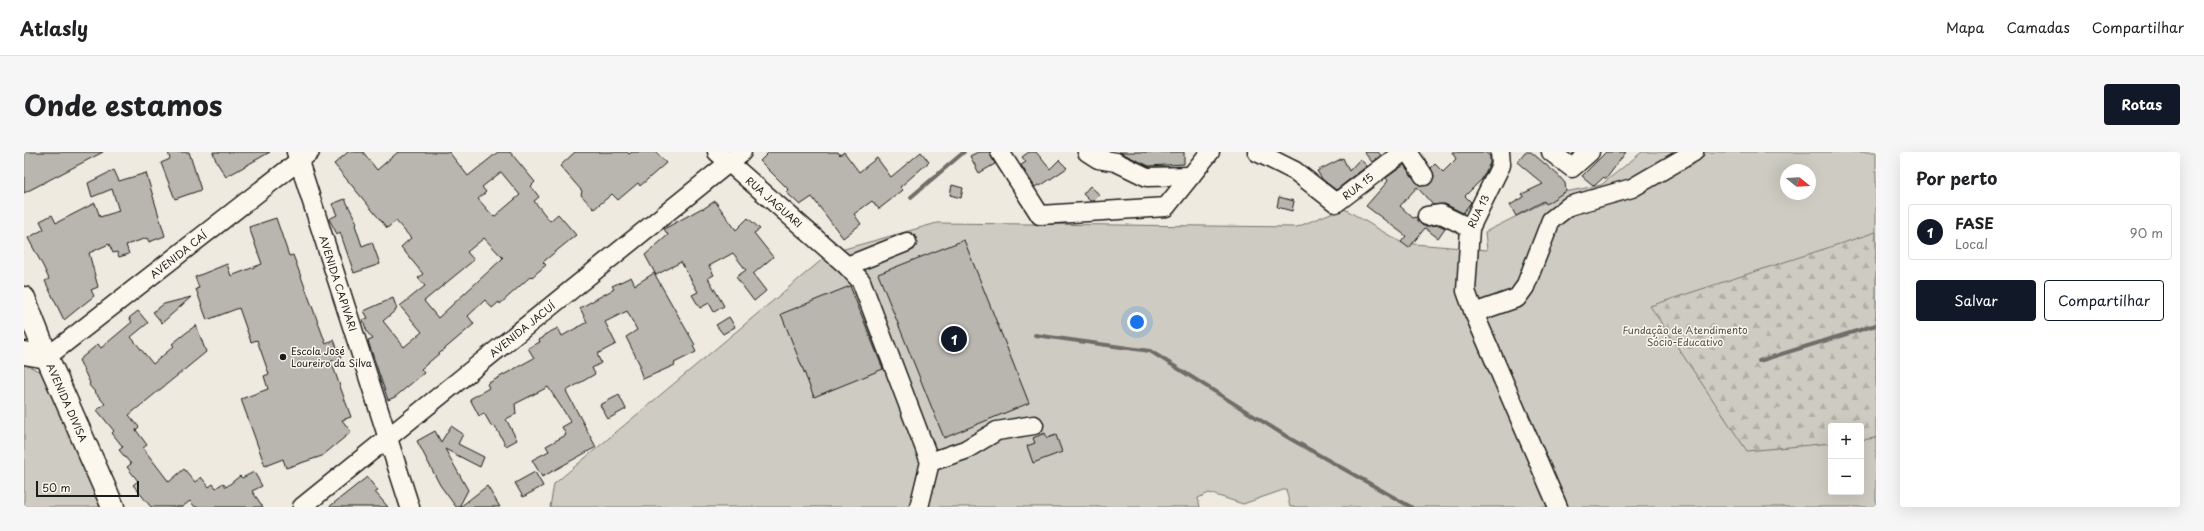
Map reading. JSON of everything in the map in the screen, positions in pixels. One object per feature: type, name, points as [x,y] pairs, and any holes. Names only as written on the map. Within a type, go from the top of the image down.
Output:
[{"type":"main road","name":"AVENIDA DIVISA","points":[[24,298],[47,357],[113,507]]},
{"type":"main road","points":[[24,353],[47,357]]},
{"type":"street","points":[[1000,152],[1040,215],[1166,207],[1210,152]]},
{"type":"street","points":[[1087,152],[1098,159],[1116,162],[1146,178],[1191,176]]},
{"type":"street","name":"RUA 15","points":[[1257,152],[1295,171],[1336,203],[1403,152]]},
{"type":"street","points":[[1408,152],[1424,176]]},
{"type":"street","name":"RUA 13","points":[[1427,216],[1441,214],[1470,228],[1501,165],[1500,152]]},
{"type":"street","points":[[1551,152],[1572,168],[1590,152]]},
{"type":"street","points":[[1474,313],[1517,298],[1525,287],[1551,220],[1569,206],[1632,188],[1694,152]]},
{"type":"street","name":"AVENIDA CAÍ","points":[[47,357],[302,155]]},
{"type":"street","name":"AVENIDA CAPIVARI","points":[[302,155],[387,439],[410,507]]},
{"type":"street","name":"AVENIDA JACUÍ","points":[[302,507],[387,439],[729,155]]},
{"type":"street","name":"RUA JAGUARI","points":[[729,155],[830,253],[847,266],[861,282],[930,462]]},
{"type":"street","points":[[1470,228],[1466,291],[1474,313],[1558,507]]},
{"type":"street","points":[[847,266],[907,242]]},
{"type":"street","points":[[24,326],[47,357]]},
{"type":"street","points":[[919,507],[930,462],[965,450],[997,431],[1034,425]]},
{"type":"green space","name":"Fundação de Atendimento Sócio-Educativo","points":[[1642,152],[1876,152],[1876,507],[1290,507],[1286,489],[1243,504],[1209,493],[1198,498],[1200,507],[550,507],[554,484],[830,253],[937,223],[1297,227],[1343,208],[1402,243],[1487,250],[1485,232],[1565,192],[1601,185]]},
{"type":"green space","points":[[1876,232],[1876,438],[1864,440],[1864,423],[1828,423],[1828,443],[1747,451],[1650,306]]},
{"type":"green space","points":[[24,364],[45,374],[103,507],[24,507]]},
{"type":"building","points":[[24,152],[103,152],[24,193]]},
{"type":"building","points":[[168,152],[189,152],[201,190],[175,199],[161,163],[170,159]]},
{"type":"building","points":[[213,152],[270,152],[226,177],[216,161]]},
{"type":"building","points":[[348,152],[363,152],[377,170],[398,152],[449,152],[468,176],[498,152],[510,152],[535,182],[531,186],[539,197],[534,201],[550,221],[558,214],[576,235],[543,262],[546,265],[532,277],[531,276],[500,304],[499,302],[492,308],[485,300],[468,316],[474,324],[421,369],[424,373],[395,397],[388,400],[368,341],[373,339],[367,332],[363,320],[368,318],[364,311],[393,298],[397,309],[383,321],[404,347],[422,332],[400,306],[425,286],[418,278],[423,274],[401,247],[411,238],[396,221],[387,228],[334,164]],"holes":[[[501,172],[520,195],[494,217],[478,199],[486,192],[482,187]],[[484,238],[503,258],[438,318],[424,301],[474,260],[467,252]]]},
{"type":"building","points":[[575,152],[627,152],[629,154],[632,152],[656,152],[666,163],[640,186],[638,183],[618,200],[612,194],[594,209],[581,195],[582,191],[560,166]]},
{"type":"building","points":[[769,152],[838,152],[840,155],[844,152],[859,172],[877,158],[891,177],[921,152],[929,162],[900,187],[903,190],[879,209],[872,201],[854,214],[861,224],[843,238],[812,197],[800,205],[786,192],[789,190],[760,161]]},
{"type":"building","points":[[978,152],[990,152],[995,164],[979,173],[970,156]]},
{"type":"building","points":[[1029,152],[1036,152],[1050,169],[1059,160],[1067,168],[1040,186],[1038,185],[1035,187],[1021,165],[1026,162],[1022,157]]},
{"type":"building","points":[[1119,152],[1184,152],[1184,164],[1149,166]]},
{"type":"building","points":[[1364,152],[1378,152],[1381,155],[1372,162]]},
{"type":"building","points":[[1452,152],[1485,152],[1490,156],[1490,163],[1482,179],[1465,196],[1471,202],[1463,213],[1445,204],[1433,205],[1417,187],[1400,206],[1413,218],[1417,217],[1423,226],[1439,225],[1445,228],[1438,238],[1425,228],[1409,248],[1401,242],[1406,236],[1366,206],[1388,181],[1386,178],[1404,165],[1419,185],[1429,185],[1434,176],[1431,168],[1435,164],[1443,172],[1456,159]]},
{"type":"building","points":[[1525,152],[1531,152],[1558,175],[1565,183],[1566,191],[1546,204],[1544,201],[1516,216],[1510,205],[1524,197],[1522,194],[1543,184],[1517,162]]},
{"type":"building","points":[[1606,152],[1626,152],[1606,179],[1604,177],[1594,186],[1582,176]]},
{"type":"building","points":[[1343,158],[1349,171],[1360,159],[1367,166],[1336,190],[1323,180],[1317,171]]},
{"type":"building","points":[[114,170],[119,181],[146,173],[165,236],[149,242],[147,238],[126,245],[129,254],[119,257],[117,252],[113,253],[109,244],[89,253],[98,287],[91,290],[94,296],[64,320],[45,281],[49,279],[28,238],[44,229],[40,221],[52,215],[56,223],[95,203],[100,217],[119,211],[112,189],[92,197],[88,183]]},
{"type":"building","points":[[952,185],[963,188],[961,198],[950,195]]},
{"type":"building","points":[[1090,186],[1100,195],[1094,201],[1090,201],[1083,194]]},
{"type":"building","points":[[1279,197],[1294,201],[1292,211],[1277,207]]},
{"type":"building","points":[[345,199],[357,223],[355,225],[362,246],[372,242],[380,264],[354,273],[340,232],[337,234],[329,219],[337,215],[332,204]]},
{"type":"building","points":[[715,201],[736,230],[748,218],[760,229],[754,233],[773,257],[753,274],[766,291],[754,301],[736,277],[746,270],[733,253],[709,266],[714,275],[708,278],[724,306],[714,312],[709,303],[700,308],[692,295],[698,292],[681,262],[656,275],[645,255],[668,235],[664,229],[702,208],[703,209]]},
{"type":"building","name":"Escola José Loureiro da Silva","points":[[276,218],[289,256],[293,255],[326,344],[334,340],[341,358],[331,361],[351,417],[342,420],[351,432],[322,456],[286,468],[283,459],[265,466],[241,399],[268,389],[264,376],[269,374],[257,340],[251,342],[239,308],[207,320],[196,289],[199,288],[195,277],[227,264],[231,276],[262,264],[249,227]]},
{"type":"building","points":[[964,240],[1029,403],[944,438],[878,274]]},
{"type":"building","points":[[654,273],[695,345],[693,346],[696,352],[674,363],[675,365],[643,379],[639,368],[641,367],[626,337],[637,330],[627,311],[605,322],[616,344],[597,354],[601,363],[592,368],[595,374],[566,391],[596,447],[542,477],[532,460],[549,451],[546,446],[566,435],[562,427],[571,422],[548,387],[515,404],[516,414],[506,419],[517,440],[506,446],[495,426],[492,427],[484,413],[479,416],[470,399],[489,388],[487,384],[534,358],[528,348],[540,342],[539,340],[544,337],[544,335],[558,328],[562,336],[587,322],[580,308],[614,289],[612,286],[631,277],[635,285]]},
{"type":"building","points":[[850,286],[883,369],[814,397],[781,314]]},
{"type":"building","points":[[191,297],[162,323],[153,312],[164,304]]},
{"type":"building","points":[[138,311],[148,323],[131,337],[153,364],[174,346],[172,344],[196,325],[206,352],[129,415],[139,427],[136,430],[147,445],[143,448],[169,482],[184,469],[195,482],[201,477],[209,487],[213,484],[216,488],[223,483],[226,487],[240,476],[242,478],[254,472],[262,486],[252,491],[263,507],[195,507],[190,501],[182,507],[151,507],[133,485],[138,481],[127,467],[131,464],[119,450],[123,447],[112,433],[114,431],[97,410],[105,404],[89,385],[90,383],[79,360],[98,344],[101,348],[132,322],[129,318]]},
{"type":"building","points":[[729,317],[735,327],[723,334],[716,325]]},
{"type":"building","points":[[619,395],[626,409],[608,419],[600,405]]},
{"type":"building","points":[[451,426],[463,434],[458,444],[484,457],[480,467],[445,449],[468,490],[459,507],[456,507],[440,485],[417,441],[435,431],[441,442]]},
{"type":"building","points":[[1045,433],[1047,438],[1056,435],[1062,452],[1033,463],[1027,446],[1035,443],[1033,438]]},
{"type":"building","points":[[535,472],[543,486],[523,497],[515,483]]},
{"type":"building","points":[[367,477],[378,491],[375,492],[388,507],[329,507]]},
{"type":"building","points":[[487,486],[500,507],[460,507]]},
{"type":"waterway","points":[[911,197],[964,152]]},
{"type":"waterway","points":[[1759,361],[1876,325]]},
{"type":"waterway","points":[[1035,335],[1150,351],[1289,438],[1411,507]]},
{"type":"place","name":"FASE","points":[[954,339]]},
{"type":"place","name":"Escola José Loureiro da Silva","points":[[283,357]]}]
